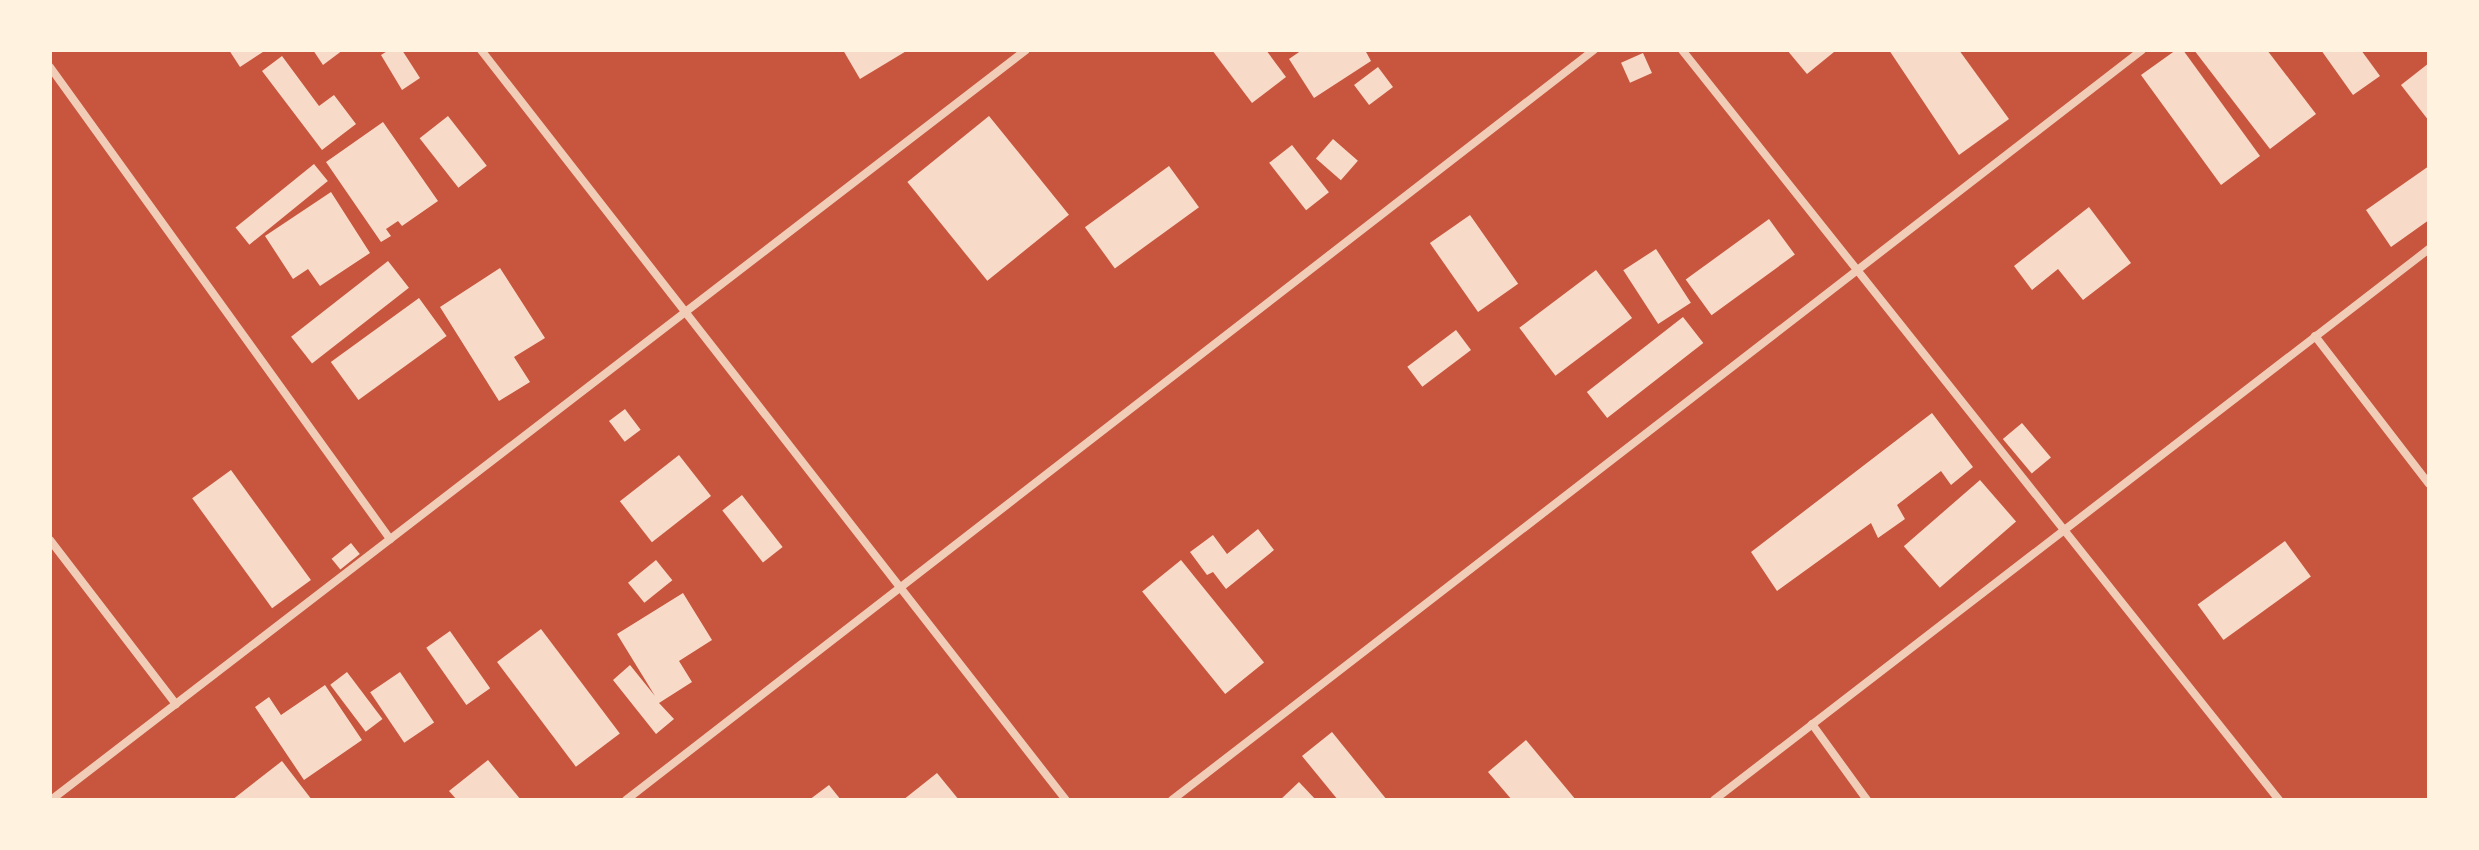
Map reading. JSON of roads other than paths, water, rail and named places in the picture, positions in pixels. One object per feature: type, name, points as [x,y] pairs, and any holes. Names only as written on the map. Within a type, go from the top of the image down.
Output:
[{"type":"street","points":[[481,50],[1066,800]]},
{"type":"street","points":[[51,800],[1026,50]]},
{"type":"street","points":[[626,800],[1594,50]]},
{"type":"street","points":[[1682,50],[2279,800]]},
{"type":"street","points":[[1172,800],[2142,50]]},
{"type":"street","points":[[50,67],[390,539]]},
{"type":"street","points":[[1714,800],[2429,249]]},
{"type":"street","points":[[2315,336],[2429,484]]},
{"type":"street","points":[[50,540],[176,704]]},
{"type":"street","points":[[1812,724],[1867,800]]}]
